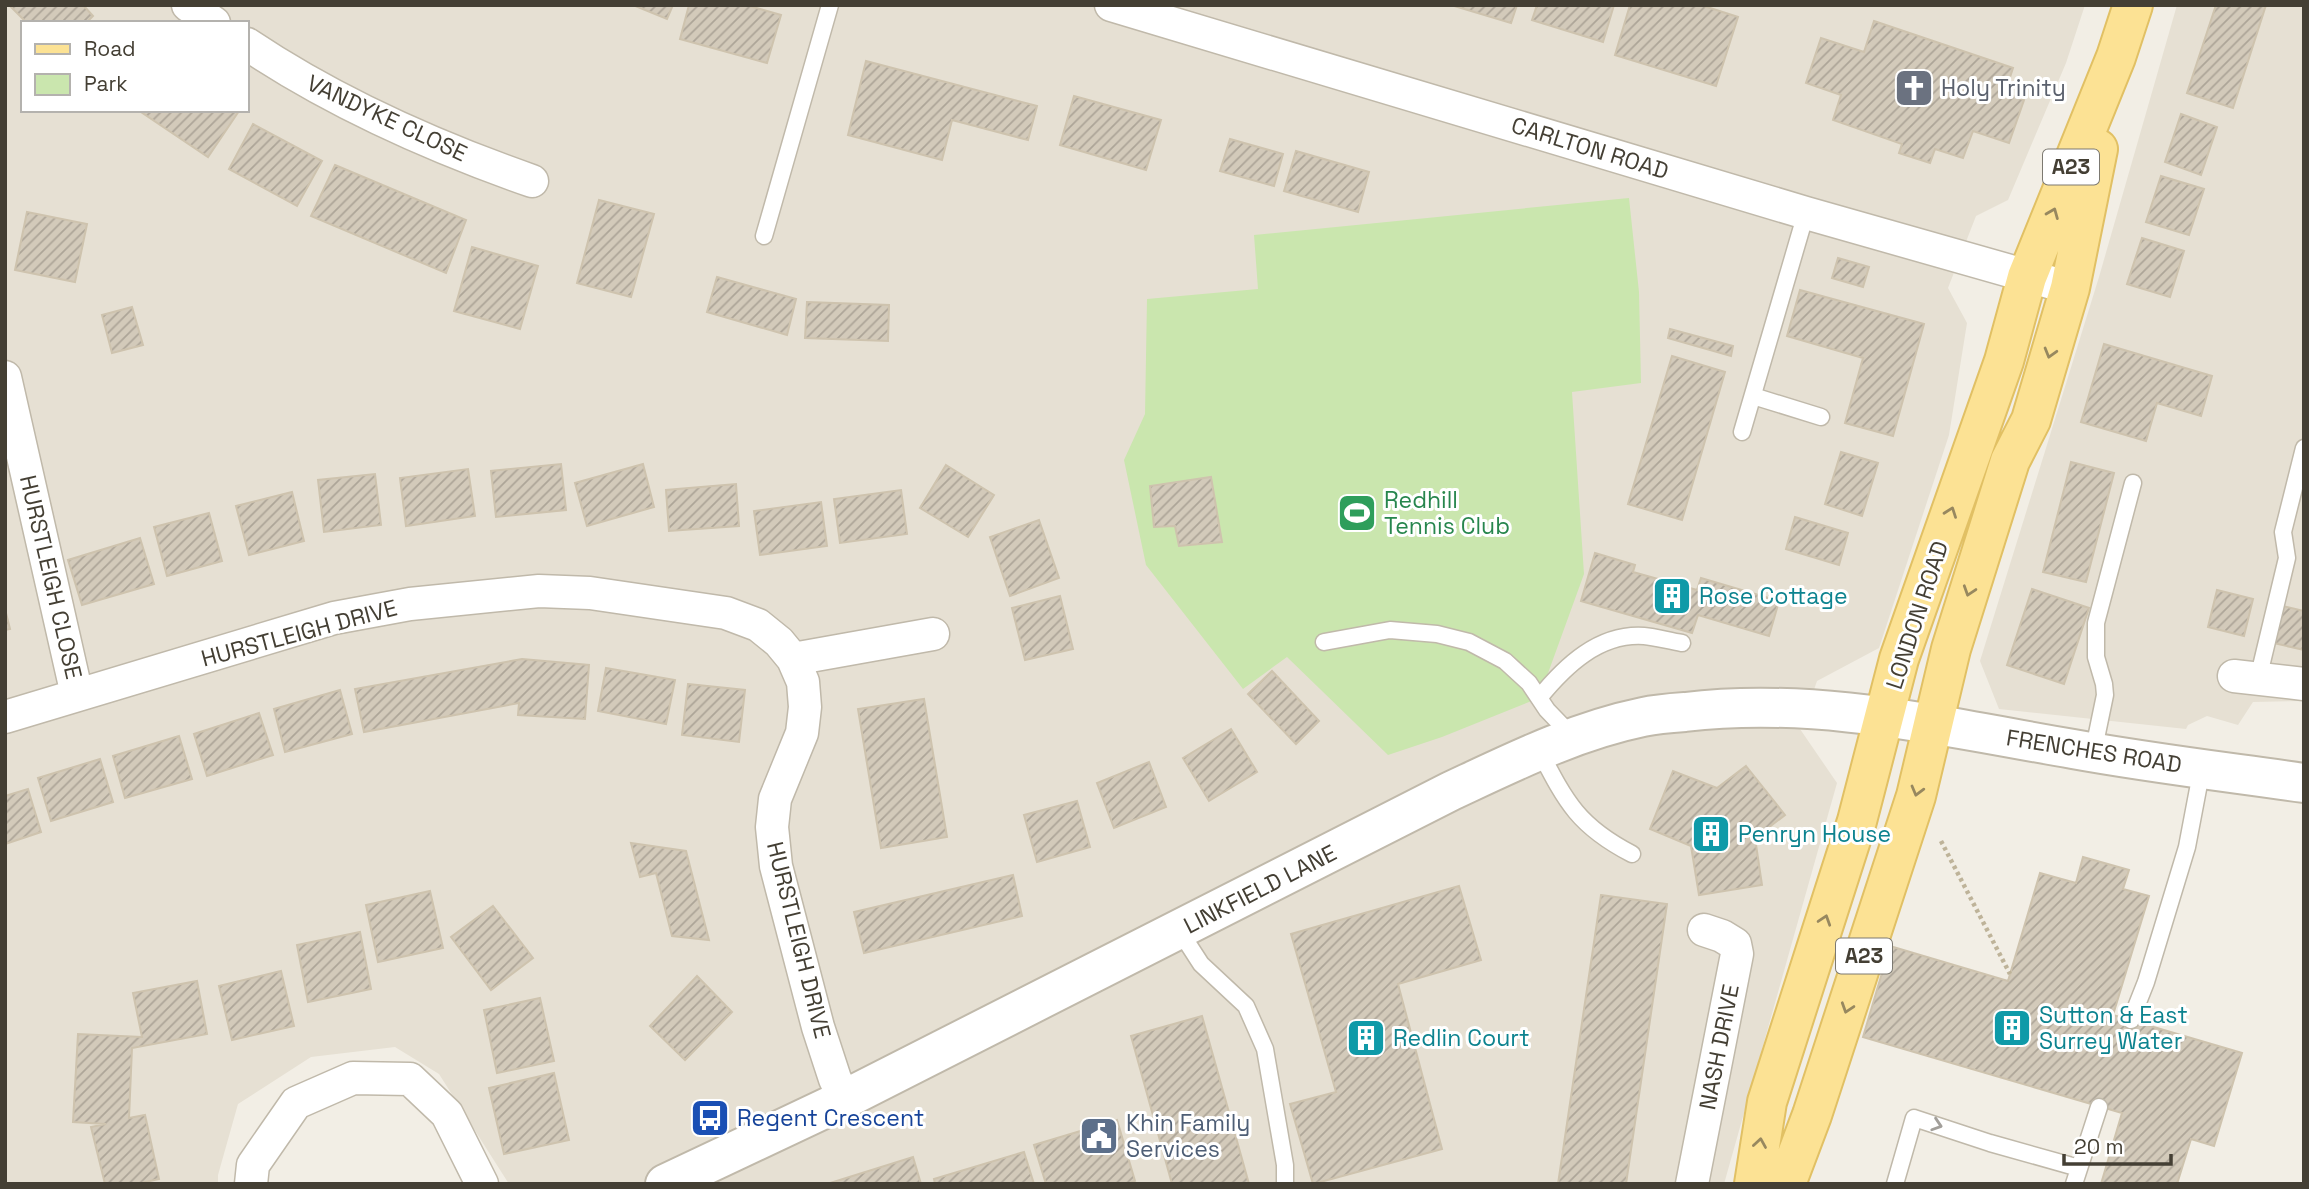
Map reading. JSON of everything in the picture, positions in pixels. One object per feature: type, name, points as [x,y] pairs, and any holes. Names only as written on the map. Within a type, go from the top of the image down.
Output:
[{"type":"main road","name":"LONDON ROAD","points":[[1754,1184],[1767,1102],[1857,821],[1899,659],[2004,361],[2027,277],[2116,57],[2133,5]]},
{"type":"main road","name":"LONDON ROAD","points":[[1786,1184],[1812,1115],[1916,796],[1951,649],[2010,461],[2031,420],[2070,288],[2116,57]]},
{"type":"street","points":[[188,5],[211,21]]},
{"type":"street","name":"CARLTON ROAD","points":[[1111,5],[1806,213],[2070,288]]},
{"type":"street","name":"VANDYKE CLOSE","points":[[248,45],[343,102],[420,138],[532,181]]},
{"type":"street","name":"HURSTLEIGH CLOSE","points":[[5,377],[77,695]]},
{"type":"street","name":"HURSTLEIGH DRIVE","points":[[5,717],[334,618],[410,604],[539,591],[590,593],[726,613],[758,625],[779,642],[793,659],[803,682],[805,707],[802,733],[775,799],[773,840],[776,866],[818,1027],[835,1079],[845,1099]]},
{"type":"street","points":[[793,659],[933,634]]},
{"type":"street","points":[[2246,677],[2304,684]]},
{"type":"street","name":"LINKFIELD LANE","points":[[665,1184],[845,1099],[1451,791],[1539,750],[1573,737],[1643,717],[1707,709],[1834,709],[1885,716]]},
{"type":"street","name":"FRENCHES ROAD","points":[[1885,716],[2093,753],[2304,783]]},
{"type":"street","name":"NASH DRIVE","points":[[1692,1184],[1737,954],[1735,944],[1704,930]]},
{"type":"street","points":[[251,1184],[253,1165],[296,1103],[353,1077],[410,1079],[447,1114],[482,1184]]},
{"type":"lane","points":[[764,236],[830,5]]},
{"type":"lane","points":[[1742,432],[1806,213]]},
{"type":"lane","points":[[1753,396],[1821,416]]},
{"type":"lane","points":[[2246,677],[2287,558],[2283,532],[2304,448]]},
{"type":"lane","points":[[2093,753],[2105,695],[2095,657],[2096,623],[2133,483]]},
{"type":"lane","points":[[1324,642],[1390,631],[1437,634],[1469,642],[1505,661],[1529,683],[1547,710],[1573,737]]},
{"type":"lane","points":[[1539,698],[1576,658],[1603,643],[1642,636],[1682,643]]},
{"type":"lane","points":[[1539,750],[1573,810],[1598,834],[1632,854]]},
{"type":"lane","points":[[2131,1020],[2146,982],[2187,847],[2202,768]]},
{"type":"lane","points":[[1179,930],[1201,964],[1246,1006],[1265,1049],[1285,1165],[1285,1184]]},
{"type":"lane","points":[[1895,1184],[1914,1118],[2077,1176],[2099,1107]]},
{"type":"path","points":[[1935,830],[2010,974]]},
{"type":"shaded area","points":[[5,5],[2085,5],[2066,63],[2008,200],[1976,216],[1948,288],[1967,323],[1949,435],[1879,648],[1817,681],[1800,729],[1837,783],[1724,1184],[509,1184],[439,1074],[395,1047],[311,1057],[238,1104],[218,1175],[218,1184],[5,1184]]},
{"type":"shaded area","points":[[2177,5],[2304,5],[2304,701],[2253,702],[2238,725],[2207,716],[2188,725],[2186,729],[1999,709],[1980,661],[2099,277]]},
{"type":"green space","name":"Redhill Tennis Club","points":[[1629,198],[1639,292],[1641,383],[1572,392],[1584,574],[1539,698],[1442,737],[1388,755],[1287,657],[1243,689],[1146,565],[1124,460],[1145,414],[1147,299],[1258,289],[1254,235]]},
{"type":"building","points":[[83,5],[93,16],[88,21],[25,21],[10,6]]},
{"type":"building","points":[[633,5],[673,5],[667,19]]},
{"type":"building","points":[[689,5],[746,5],[781,15],[767,63],[680,39]]},
{"type":"building","points":[[1451,5],[1517,5],[1511,23]]},
{"type":"building","points":[[1537,5],[1614,5],[1603,42],[1532,20]]},
{"type":"building","points":[[1630,5],[1701,5],[1738,17],[1716,86],[1615,55]]},
{"type":"building","points":[[2216,5],[2266,5],[2233,108],[2187,93]]},
{"type":"building","name":"Holy Trinity","points":[[1874,21],[2013,68],[2005,93],[2024,100],[2009,143],[1973,131],[1963,158],[1935,149],[1930,163],[1899,153],[1902,144],[1833,120],[1841,95],[1806,83],[1821,38],[1864,52]]},
{"type":"building","points":[[866,61],[1037,106],[1028,140],[952,120],[942,160],[848,135]]},
{"type":"building","points":[[1074,96],[1161,120],[1146,170],[1060,145]]},
{"type":"building","points":[[141,112],[238,112],[208,157]]},
{"type":"building","points":[[2181,114],[2217,127],[2201,175],[2165,162]]},
{"type":"building","points":[[253,124],[322,161],[297,206],[229,169]]},
{"type":"building","points":[[1230,139],[1283,154],[1274,186],[1220,171]]},
{"type":"building","points":[[1296,151],[1369,172],[1358,212],[1284,191]]},
{"type":"building","points":[[335,165],[466,220],[446,273],[311,216]]},
{"type":"building","points":[[2161,176],[2204,189],[2189,235],[2146,222]]},
{"type":"building","points":[[599,200],[654,214],[631,297],[577,283]]},
{"type":"building","points":[[27,212],[87,224],[75,282],[15,270]]},
{"type":"building","points":[[2142,238],[2184,251],[2170,297],[2127,284]]},
{"type":"building","points":[[472,247],[538,266],[520,329],[454,311]]},
{"type":"building","points":[[1838,258],[1869,267],[1863,287],[1832,278]]},
{"type":"building","points":[[717,277],[796,299],[787,335],[707,312]]},
{"type":"building","points":[[1800,290],[1924,324],[1893,436],[1845,423],[1863,358],[1787,336]]},
{"type":"building","points":[[807,302],[889,305],[888,341],[805,338]]},
{"type":"building","points":[[132,307],[143,345],[112,353],[102,315]]},
{"type":"building","points":[[1670,329],[1733,346],[1731,356],[1668,338]]},
{"type":"building","points":[[2104,344],[2212,376],[2201,416],[2157,403],[2146,441],[2081,422]]},
{"type":"building","points":[[1672,356],[1725,372],[1682,520],[1628,504]]},
{"type":"building","points":[[1841,452],[1878,463],[1862,516],[1825,504]]},
{"type":"building","points":[[2071,462],[2114,473],[2086,582],[2043,572]]},
{"type":"building","points":[[561,464],[566,510],[496,517],[491,471]]},
{"type":"building","points":[[643,464],[654,507],[587,526],[575,483]]},
{"type":"building","points":[[946,465],[994,495],[968,537],[920,508]]},
{"type":"building","points":[[468,469],[475,516],[406,526],[400,478]]},
{"type":"building","points":[[375,474],[381,525],[324,532],[318,480]]},
{"type":"building","points":[[1211,477],[1222,542],[1179,546],[1175,526],[1154,527],[1150,486]]},
{"type":"building","points":[[736,484],[739,526],[669,531],[666,490]]},
{"type":"building","points":[[901,490],[907,534],[840,543],[834,499]]},
{"type":"building","points":[[292,492],[304,541],[249,555],[236,506]]},
{"type":"building","points":[[821,502],[827,546],[760,555],[754,511]]},
{"type":"building","points":[[209,513],[222,561],[167,576],[154,527]]},
{"type":"building","points":[[1795,517],[1848,533],[1839,565],[1786,549]]},
{"type":"building","points":[[1039,520],[1059,578],[1010,596],[990,537]]},
{"type":"building","points":[[140,538],[154,584],[82,605],[68,560]]},
{"type":"building","name":"Rose Cottage","points":[[1595,553],[1635,565],[1633,572],[1697,590],[1701,578],[1779,601],[1769,636],[1698,615],[1692,633],[1581,601]]},
{"type":"building","points":[[2032,589],[2089,608],[2064,684],[2007,665]]},
{"type":"building","points":[[2217,590],[2253,599],[2244,636],[2208,627]]},
{"type":"building","points":[[1060,596],[1073,649],[1025,660],[1012,608]]},
{"type":"building","points":[[2278,605],[2304,611],[2304,650],[2269,642]]},
{"type":"building","points":[[5,609],[10,629],[5,630]]},
{"type":"building","points":[[522,659],[589,665],[585,719],[518,715],[519,703],[364,732],[355,689]]},
{"type":"building","points":[[606,668],[675,680],[666,724],[598,711]]},
{"type":"building","points":[[1272,671],[1319,721],[1296,744],[1248,694]]},
{"type":"building","points":[[688,684],[745,690],[739,742],[682,735]]},
{"type":"building","points":[[340,690],[352,734],[285,752],[274,709]]},
{"type":"building","points":[[924,699],[947,837],[881,848],[858,709]]},
{"type":"building","points":[[259,713],[273,755],[207,776],[194,734]]},
{"type":"building","points":[[1231,729],[1257,772],[1209,801],[1183,758]]},
{"type":"building","points":[[179,736],[192,779],[125,798],[113,756]]},
{"type":"building","points":[[100,759],[113,802],[51,821],[38,778]]},
{"type":"building","points":[[1149,762],[1166,807],[1114,828],[1097,783]]},
{"type":"building","name":"Penryn House","points":[[1746,766],[1785,815],[1755,838],[1762,885],[1699,895],[1691,846],[1650,829],[1673,771],[1717,788]]},
{"type":"building","points":[[28,789],[41,832],[5,844],[5,796]]},
{"type":"building","points":[[1077,801],[1090,847],[1037,862],[1024,815]]},
{"type":"building","points":[[631,843],[686,851],[709,940],[672,936],[656,873],[640,877]]},
{"type":"building","name":"Sutton & East Surrey Water","points":[[2083,857],[2129,870],[2123,889],[2149,896],[2113,1015],[2242,1053],[2214,1146],[2191,1139],[2177,1184],[2101,1184],[2122,1113],[1863,1037],[1890,946],[2008,981],[2040,873],[2076,883]]},
{"type":"building","points":[[1013,875],[1022,916],[864,953],[854,912]]},
{"type":"building","name":"Redlin Court","points":[[1459,886],[1481,960],[1398,984],[1442,1149],[1313,1184],[1290,1104],[1336,1092],[1291,934]]},
{"type":"building","points":[[430,891],[443,948],[378,962],[366,905]]},
{"type":"building","points":[[1601,895],[1667,904],[1626,1184],[1558,1184]]},
{"type":"building","points":[[493,906],[533,958],[491,990],[451,937]]},
{"type":"building","points":[[360,932],[371,989],[308,1002],[297,945]]},
{"type":"building","points":[[281,971],[294,1026],[232,1040],[219,986]]},
{"type":"building","points":[[697,976],[732,1012],[685,1060],[650,1026]]},
{"type":"building","points":[[197,981],[207,1034],[132,1048],[129,1118],[145,1115],[159,1179],[137,1184],[105,1184],[91,1127],[106,1124],[73,1122],[78,1034],[142,1037],[133,993]]},
{"type":"building","points":[[540,998],[554,1061],[497,1073],[484,1010]]},
{"type":"building","points":[[1202,1016],[1249,1184],[1172,1184],[1131,1036]]},
{"type":"building","points":[[554,1073],[569,1140],[504,1154],[489,1088]]},
{"type":"building","points":[[1117,1120],[1135,1181],[1127,1184],[1046,1184],[1034,1145]]},
{"type":"building","points":[[1024,1152],[1034,1184],[935,1184],[934,1179]]},
{"type":"building","points":[[913,1157],[921,1184],[827,1184]]},
{"type":"place","name":"Holy Trinity","points":[[1914,88]]},
{"type":"place","name":"Redhill Tennis Club","points":[[1357,513]]},
{"type":"place","name":"Rose Cottage","points":[[1672,596]]},
{"type":"place","name":"Penryn House","points":[[1711,834]]},
{"type":"place","name":"Sutton & East Surrey Water","points":[[2012,1028]]},
{"type":"place","name":"Redlin Court","points":[[1366,1038]]},
{"type":"place","name":"Regent Crescent","points":[[710,1118]]},
{"type":"place","name":"Khin Family Services","points":[[1099,1136]]}]
